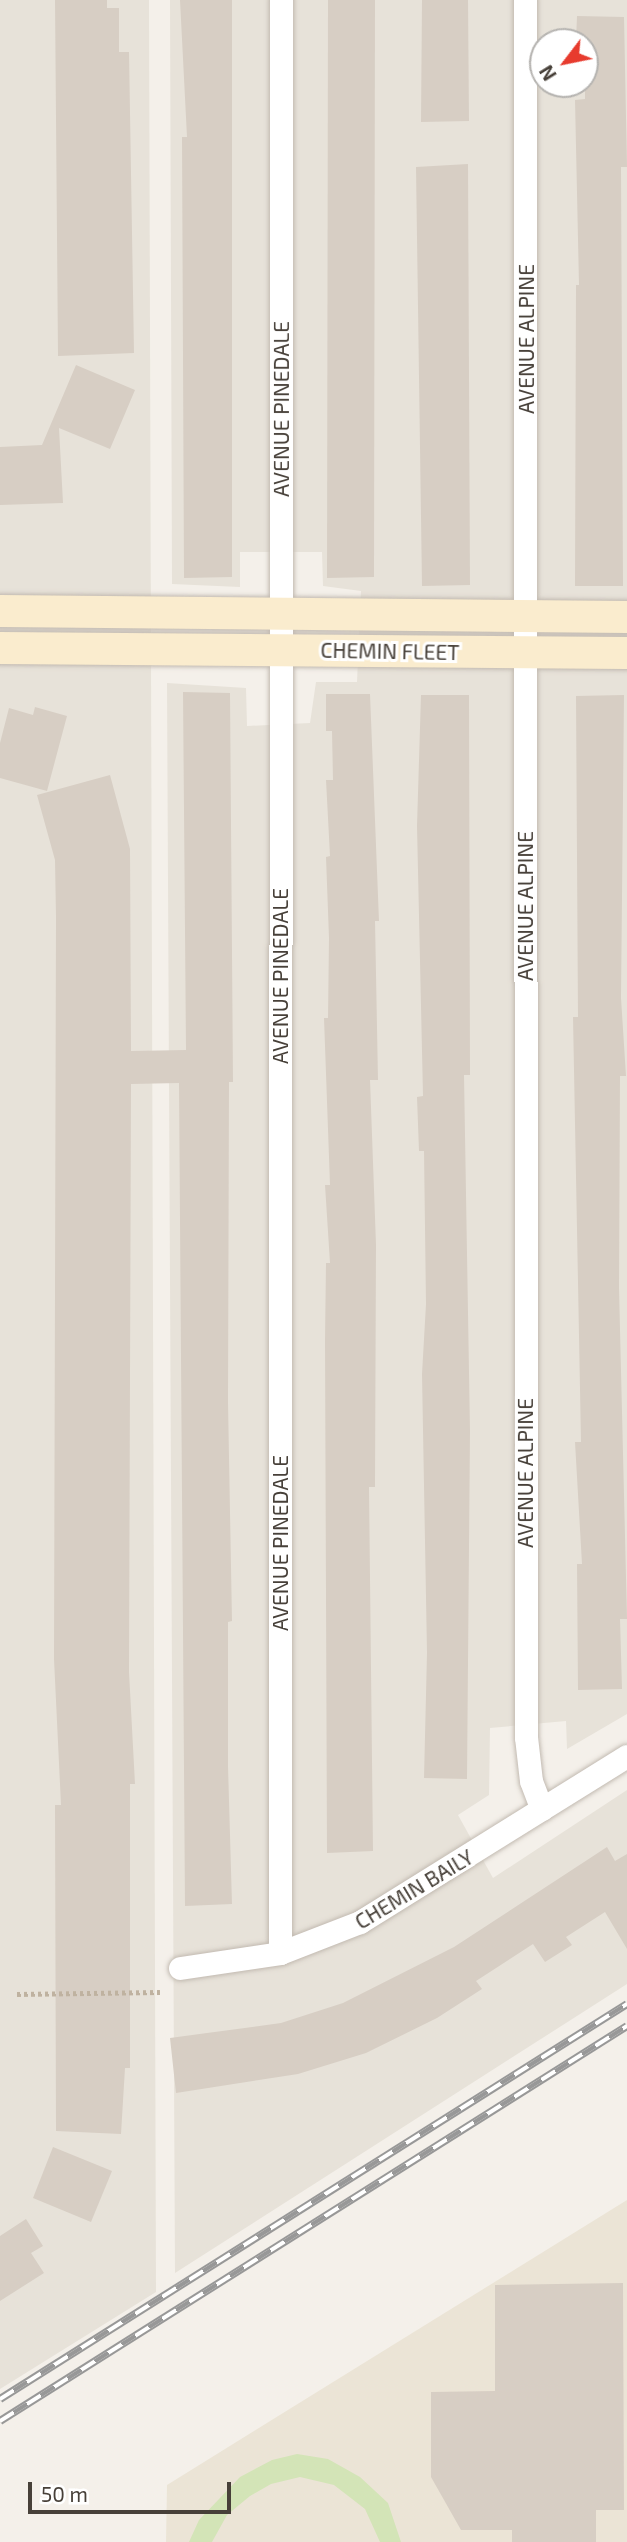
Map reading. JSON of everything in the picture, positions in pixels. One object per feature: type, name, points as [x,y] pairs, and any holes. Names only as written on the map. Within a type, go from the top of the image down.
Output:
[{"type":"main road","name":"CHEMIN FLEET","points":[[0,611],[627,617]]},
{"type":"main road","name":"CHEMIN FLEET","points":[[0,648],[280,648],[525,654],[627,653]]},
{"type":"street","name":"AVENUE PINEDALE","points":[[280,1953],[281,0]]},
{"type":"street","name":"AVENUE ALPINE","points":[[525,0],[526,1737],[531,1781],[542,1809]]},
{"type":"street","name":"CHEMIN BAILY","points":[[180,1968],[280,1953],[360,1922],[627,1756]]},
{"type":"path","points":[[17,1994],[160,1992]]},
{"type":"shaded area","points":[[0,0],[149,0],[156,2292],[0,2389]]},
{"type":"shaded area","points":[[170,0],[627,0],[627,1714],[567,1749],[566,1721],[490,1728],[489,1795],[458,1815],[493,1878],[627,1790],[627,1984],[175,2273],[167,683],[246,688],[247,726],[310,723],[316,682],[357,682],[361,591],[323,586],[322,552],[240,552],[240,587],[172,584]]},
{"type":"shaded area","points":[[627,2200],[627,2542],[166,2542],[167,2485]]},
{"type":"green space","points":[[297,2454],[328,2459],[360,2477],[388,2503],[401,2542],[380,2542],[365,2509],[334,2485],[300,2477],[271,2484],[250,2496],[227,2515],[212,2542],[189,2542],[199,2520],[240,2477],[272,2460]]},
{"type":"building","points":[[55,0],[107,0],[107,8],[119,8],[119,52],[129,52],[134,353],[58,356]]},
{"type":"building","points":[[180,0],[232,0],[232,577],[184,578],[182,137],[187,137]]},
{"type":"building","points":[[328,0],[375,0],[374,577],[327,578]]},
{"type":"building","points":[[422,0],[468,0],[469,121],[421,122]]},
{"type":"building","points":[[577,16],[624,17],[627,167],[621,167],[623,586],[575,586],[576,285],[579,285],[575,100],[599,98],[599,28],[577,28]]},
{"type":"building","points":[[468,164],[470,585],[422,586],[416,167]]},
{"type":"building","points":[[76,365],[135,390],[110,449],[59,428],[63,503],[0,505],[0,447],[42,445]]},
{"type":"building","points":[[183,692],[230,693],[233,1082],[229,1082],[228,1402],[232,1621],[228,1622],[228,1766],[232,1904],[185,1906],[179,1083],[131,1084],[129,1672],[135,1784],[130,1784],[130,2068],[125,2068],[121,2134],[56,2131],[55,1805],[61,1805],[54,1659],[56,917],[55,860],[37,795],[110,775],[130,849],[131,1051],[186,1050]]},
{"type":"building","points":[[326,694],[370,694],[379,921],[375,921],[378,1080],[370,1080],[376,1245],[375,1487],[369,1487],[373,1851],[327,1853],[325,1341],[326,1263],[330,1263],[325,1185],[330,1185],[324,1018],[328,1018],[326,857],[330,856],[326,780],[333,780],[332,731],[326,731]]},
{"type":"building","points":[[421,695],[469,695],[470,1075],[464,1075],[470,1431],[467,1779],[424,1778],[427,1653],[422,1374],[426,1304],[424,1151],[419,1151],[417,1097],[423,1096],[417,826]]},
{"type":"building","points":[[624,695],[621,998],[626,1076],[620,1076],[619,1288],[627,1619],[620,1619],[622,1689],[578,1690],[577,1564],[582,1564],[575,1442],[581,1442],[573,1017],[578,1017],[576,696]]},
{"type":"building","points":[[35,707],[67,716],[47,791],[0,778],[0,743],[9,708],[33,715]]},
{"type":"building","points":[[607,1847],[615,1861],[627,1854],[627,1949],[605,1912],[566,1937],[572,1945],[545,1962],[533,1944],[476,1981],[482,1989],[437,2018],[366,2053],[298,2074],[176,2093],[170,2038],[281,2023],[343,2003],[454,1947]]},
{"type":"building","points":[[53,2147],[112,2171],[91,2222],[33,2198]]},
{"type":"building","points":[[26,2219],[43,2246],[31,2253],[44,2273],[0,2301],[0,2236]]},
{"type":"building","points":[[623,2283],[624,2510],[596,2510],[596,2542],[512,2542],[512,2530],[461,2530],[431,2477],[431,2392],[495,2391],[495,2285]]},
{"type":"railway","points":[[0,2399],[627,2004]]},
{"type":"railway","points":[[0,2421],[627,2026]]}]
